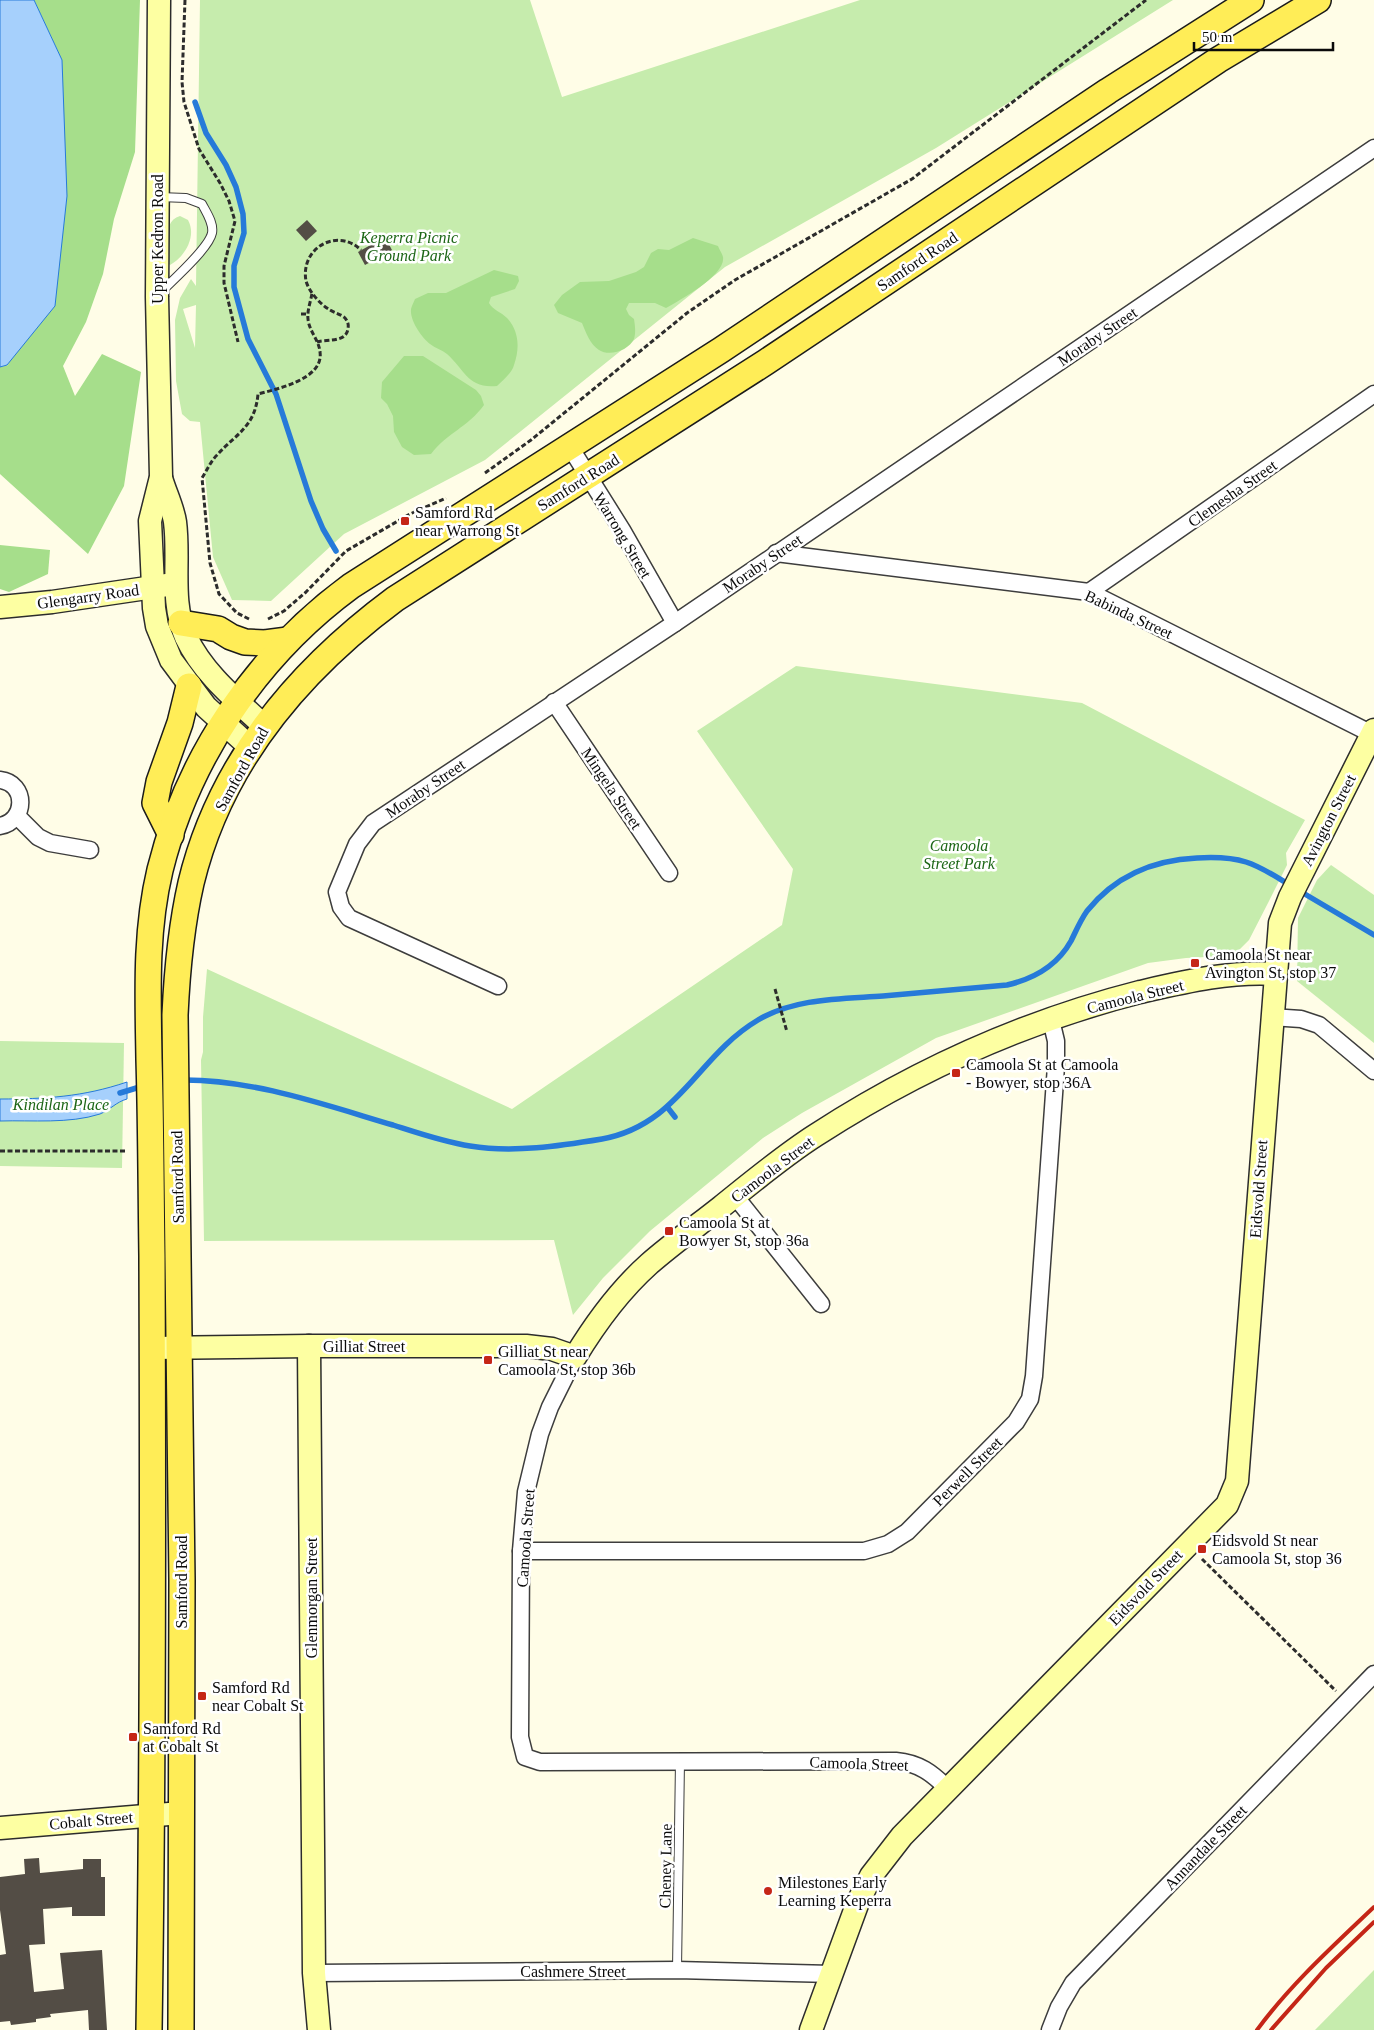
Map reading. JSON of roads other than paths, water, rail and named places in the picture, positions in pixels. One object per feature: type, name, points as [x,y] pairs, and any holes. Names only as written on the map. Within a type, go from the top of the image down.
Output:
[{"type":"main road","name":"Samford Road","points":[[149,2030],[152,1815],[152,1348],[148,949],[160,870],[171,835],[194,777],[222,723],[288,640],[326,605],[351,586],[762,324],[1108,91],[1252,0]]},
{"type":"main road","name":"Samford Road","points":[[181,2030],[180,1348],[176,989],[181,934],[192,882],[217,809],[250,747],[264,726],[304,677],[361,624],[442,568],[766,362],[1218,60],[1318,0]]},
{"type":"main road","points":[[181,622],[218,629],[244,642],[265,643],[288,640]]},
{"type":"main road","points":[[171,835],[155,803],[159,782],[180,723],[189,686]]},
{"type":"street","name":"Upper Kedron Road","points":[[159,0],[157,296],[161,477],[174,521],[181,622],[186,636],[201,663],[264,726]]},
{"type":"street","name":"Moraby Street","points":[[498,986],[349,918],[341,907],[337,892],[357,844],[373,823],[675,623],[1374,148]]},
{"type":"street","name":"Clemesha Street","points":[[1089,592],[1374,394]]},
{"type":"street","name":"Warrong Street","points":[[570,447],[622,530],[675,623]]},
{"type":"street","name":"Upper Kedron Road","points":[[161,477],[150,521],[153,587],[157,626],[162,642],[171,660],[189,686],[222,723],[250,747]]},
{"type":"street","name":"Babinda Street","points":[[776,553],[1089,592],[1373,732]]},
{"type":"street","name":"Glengarry Road","points":[[0,607],[52,602],[177,583]]},
{"type":"street","name":"Mingela Street","points":[[554,702],[669,873]]},
{"type":"street","name":"Avington Street","points":[[1283,911],[1373,732]]},
{"type":"street","points":[[0,780],[12,784],[18,791],[20,799],[20,808],[17,816],[12,821],[0,826]]},
{"type":"street","points":[[17,816],[38,837],[50,844],[90,850]]},
{"type":"street","name":"Eidsvold Street","points":[[811,2030],[858,1902],[871,1876],[902,1836],[1226,1505],[1237,1481],[1277,935],[1283,911]]},
{"type":"street","name":"Camoola Street","points":[[948,1789],[931,1773],[908,1762],[540,1762],[525,1757],[520,1737],[521,1551],[526,1492],[532,1463],[550,1408],[575,1357],[608,1310],[648,1265],[814,1136],[956,1058],[1051,1020],[1105,1002],[1159,988],[1243,974],[1275,974]]},
{"type":"street","points":[[1271,1017],[1301,1019],[1319,1026],[1374,1071]]},
{"type":"street","name":"Perwell Street","points":[[521,1551],[864,1551],[888,1544],[907,1532],[1016,1422],[1030,1399],[1034,1376],[1056,1066],[1056,1041],[1051,1020]]},
{"type":"street","points":[[735,1196],[821,1304]]},
{"type":"street","name":"Gilliat Street","points":[[152,1348],[309,1346],[539,1347],[575,1357]]},
{"type":"street","name":"Glenmorgan Street","points":[[309,1346],[314,1973],[319,2030]]},
{"type":"street","name":"Annandale Street","points":[[1050,2030],[1059,2007],[1073,1983],[1374,1674]]},
{"type":"street","name":"Cobalt Street","points":[[0,1828],[182,1813]]},
{"type":"street","name":"Cashmere Street","points":[[314,1973],[677,1970],[832,1974]]},
{"type":"lane","points":[[157,197],[186,198],[202,204],[212,224],[212,232],[202,250],[157,296]]},
{"type":"lane","name":"Cheney Lane","points":[[677,1970],[680,1762]]},
{"type":"water","points":[[0,0],[34,0],[62,60],[67,196],[55,306],[7,365],[0,367]]},
{"type":"water","points":[[127,1082],[127,1099],[100,1114],[76,1119],[50,1121],[0,1121],[0,1099],[79,1094]]},
{"type":"waterway","points":[[195,102],[206,133],[226,165],[236,187],[243,214],[244,233],[234,266],[234,287],[248,339],[276,394],[311,501],[323,529],[336,551]]},
{"type":"waterway","points":[[181,1080],[235,1084],[288,1095],[341,1109],[431,1137],[470,1146],[520,1149],[602,1139],[628,1131],[650,1120],[669,1105],[737,1035],[758,1020],[787,1007],[835,999],[1007,985],[1035,975],[1059,958],[1071,941],[1087,911],[1098,899],[1123,879],[1150,866],[1181,859],[1228,858],[1252,864],[1290,885]]},
{"type":"waterway","points":[[1298,890],[1374,935]]},
{"type":"waterway","points":[[120,1093],[143,1086]]},
{"type":"waterway","points":[[668,1108],[675,1117]]},
{"type":"railway","points":[[1257,2030],[1283,1997],[1374,1907]]},
{"type":"railway","points":[[1271,2030],[1326,1968],[1374,1922]]},
{"type":"place","name":"Samford Rd near Warrong St","points":[[405,521]]},
{"type":"place","name":"Camoola St near Avington St, stop 37","points":[[1195,963]]},
{"type":"place","name":"Camoola St at Camoola - Bowyer, stop 36A","points":[[956,1073]]},
{"type":"place","name":"Camoola St at Bowyer St, stop 36a","points":[[669,1231]]},
{"type":"place","name":"Gilliat St near Camoola St, stop 36b","points":[[488,1360]]},
{"type":"place","name":"Eidsvold St near Camoola St, stop 36","points":[[1202,1549]]},
{"type":"place","name":"Samford Rd near Cobalt St","points":[[202,1696]]},
{"type":"place","name":"Samford Rd at Cobalt St","points":[[133,1737]]},
{"type":"place","name":"Milestones Early Learning Keperra","points":[[768,1891]]},
{"type":"park label","name":"Keperra Picnic Ground Park","points":[[409,246]]},
{"type":"park label","name":"Camoola Street Park","points":[[959,854]]},
{"type":"park label","name":"Kindilan Place","points":[[61,1104]]}]
